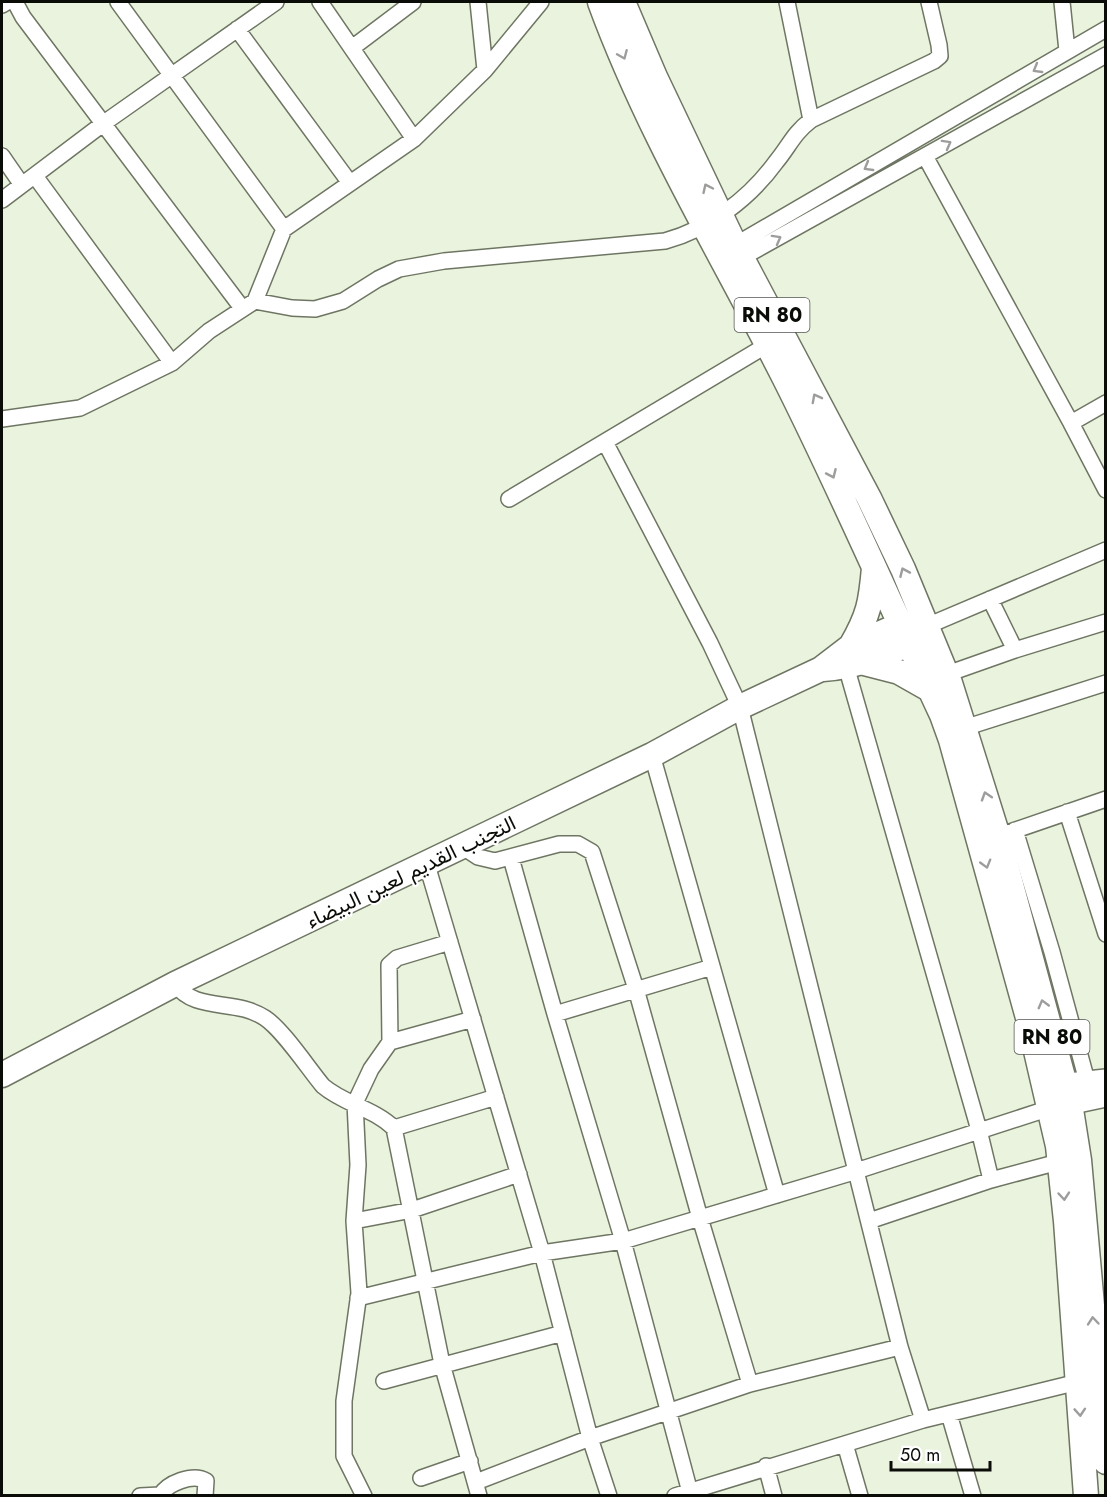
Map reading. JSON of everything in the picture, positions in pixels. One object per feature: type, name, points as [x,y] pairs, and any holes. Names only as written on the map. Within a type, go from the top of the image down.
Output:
[{"type":"main road","name":"RN 80","points":[[600,2],[684,189],[712,221]]},
{"type":"main road","name":"RN 80","points":[[623,2],[712,221],[869,498],[927,626],[942,715],[987,864],[1070,1090]]},
{"type":"main road","name":"RN 80","points":[[730,256],[767,345],[820,447],[905,635],[938,681],[964,728],[1007,833],[1042,955],[1070,1090],[1070,1159],[1078,1382],[1086,1496]]},
{"type":"main road","points":[[850,657],[868,611],[874,568]]},
{"type":"main road","points":[[850,657],[927,626]]},
{"type":"main road","points":[[850,657],[938,681]]},
{"type":"main road","name":"التجنب القديم لعين البيضاء","points":[[2,1075],[175,984],[652,755],[740,707],[850,657]]},
{"type":"main road","points":[[1070,1090],[1106,1096]]},
{"type":"main road","name":"RN 80","points":[[1070,1159],[1106,1462]]},
{"type":"street","points":[[2,5],[8,2]]},
{"type":"street","points":[[15,2],[23,17],[104,123],[249,305],[315,309],[343,301],[399,269],[444,261],[665,241],[686,235],[712,221],[758,182],[776,163],[797,131],[811,120],[934,61],[940,56],[929,2]]},
{"type":"street","points":[[117,2],[284,229]]},
{"type":"street","points":[[2,200],[104,123],[276,2]]},
{"type":"street","points":[[320,2],[414,139]]},
{"type":"street","points":[[352,48],[413,2]]},
{"type":"street","points":[[478,2],[485,70]]},
{"type":"street","points":[[2,419],[80,408],[172,363],[209,331],[249,305],[284,229],[414,139],[485,70],[541,2]]},
{"type":"street","points":[[787,2],[811,120]]},
{"type":"street","points":[[1062,2],[1067,51]]},
{"type":"street","points":[[237,29],[350,183]]},
{"type":"street","points":[[730,256],[1106,29]]},
{"type":"street","points":[[730,256],[1103,62]]},
{"type":"street","points":[[2,156],[28,181],[172,363]]},
{"type":"street","points":[[925,156],[1106,490]]},
{"type":"street","points":[[509,499],[767,345]]},
{"type":"street","points":[[1071,423],[1106,403]]},
{"type":"street","points":[[605,442],[710,643],[740,707],[900,1347],[923,1420]]},
{"type":"street","points":[[927,626],[1106,550]]},
{"type":"street","points":[[990,599],[1015,650]]},
{"type":"street","points":[[938,681],[1015,650],[1106,622]]},
{"type":"street","points":[[850,657],[979,1130],[990,1180]]},
{"type":"street","points":[[964,728],[1106,683]]},
{"type":"street","points":[[652,755],[777,1195]]},
{"type":"street","points":[[1007,833],[1106,799]]},
{"type":"street","points":[[1067,812],[1106,934]]},
{"type":"street","points":[[463,847],[478,857],[495,861],[559,844],[578,844],[592,852],[636,989],[700,1218],[750,1384]]},
{"type":"street","points":[[511,858],[623,1241],[691,1494]]},
{"type":"street","points":[[427,865],[542,1253],[590,1438],[609,1496]]},
{"type":"street","points":[[364,1496],[344,1456],[344,1401],[358,1298],[354,1221],[358,1166],[356,1103],[371,1069],[390,1042],[389,965],[397,958],[450,942]]},
{"type":"street","points":[[555,1014],[712,967]]},
{"type":"street","points":[[175,984],[183,994],[195,1001],[243,1008],[265,1018],[278,1030],[323,1086],[332,1093],[375,1113],[394,1128],[442,1364],[478,1489],[590,1438],[750,1384],[900,1347]]},
{"type":"street","points":[[390,1042],[473,1019]]},
{"type":"street","points":[[358,1298],[542,1253],[623,1241],[856,1171],[979,1130],[1070,1090]]},
{"type":"street","points":[[394,1128],[496,1097]]},
{"type":"street","points":[[869,1221],[990,1180],[1070,1159]]},
{"type":"street","points":[[354,1221],[412,1210],[519,1174]]},
{"type":"street","points":[[384,1382],[442,1364],[563,1333]]},
{"type":"street","points":[[675,1496],[691,1494],[766,1466],[923,1420],[1078,1382]]},
{"type":"street","points":[[949,1414],[973,1496]]},
{"type":"street","points":[[845,1444],[860,1496]]},
{"type":"street","points":[[421,1478],[470,1461]]},
{"type":"street","points":[[766,1466],[774,1496]]},
{"type":"street","points":[[141,1496],[160,1495],[172,1483],[201,1478],[206,1481],[205,1496]]}]
